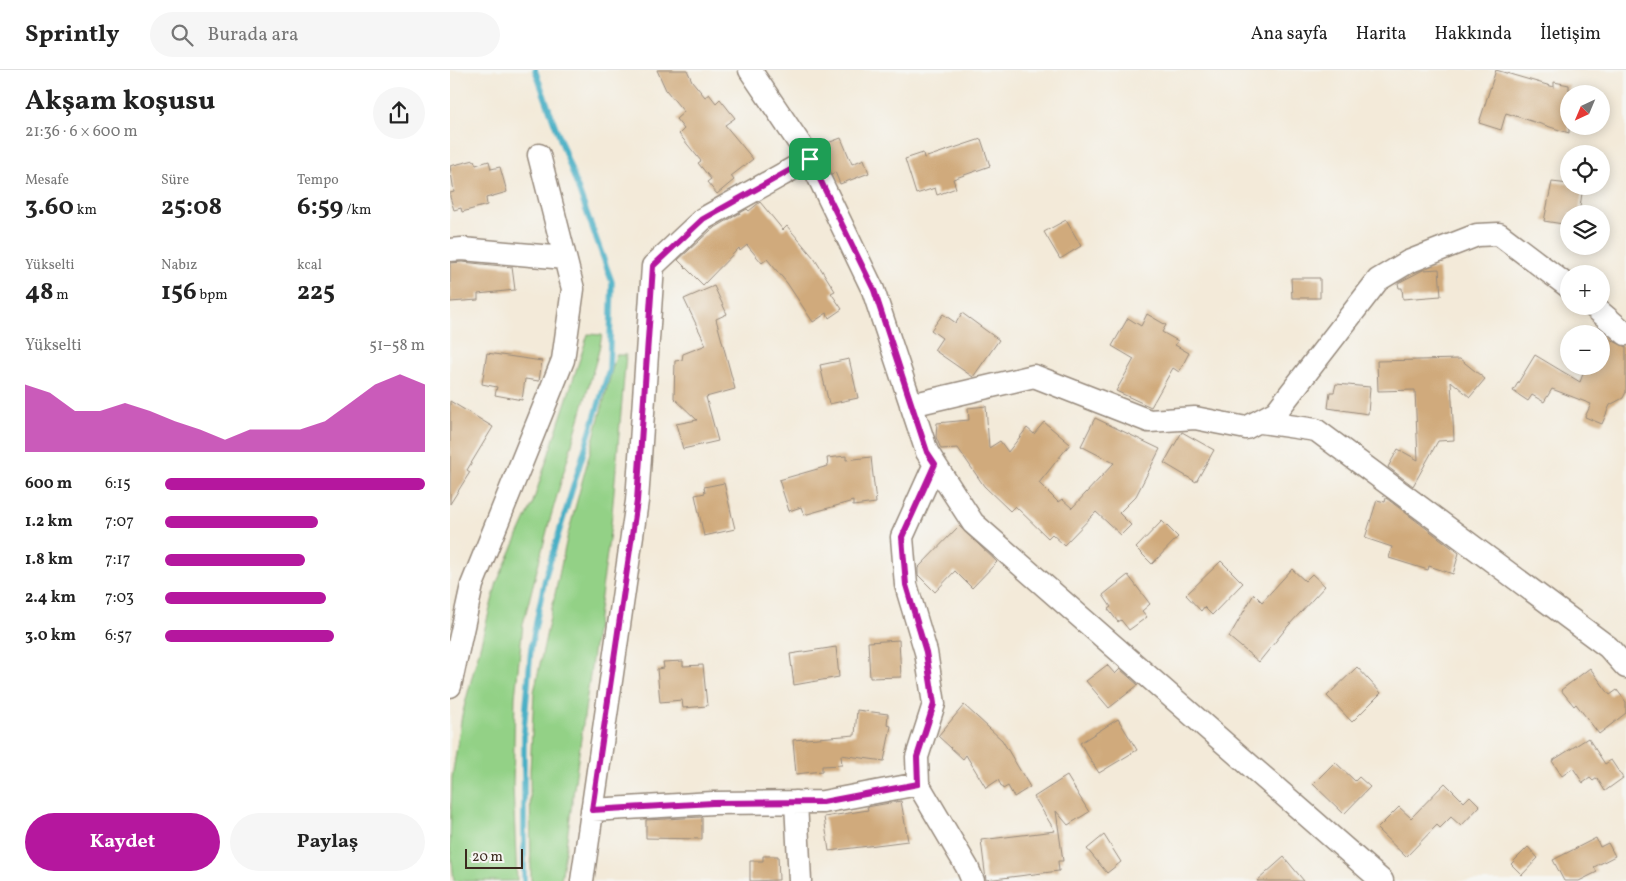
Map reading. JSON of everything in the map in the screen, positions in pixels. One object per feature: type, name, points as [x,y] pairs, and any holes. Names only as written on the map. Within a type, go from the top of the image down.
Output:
[{"type":"street","points":[[750,70],[810,159],[874,290],[927,452],[973,523],[1382,881]]},
{"type":"street","points":[[450,686],[472,585],[563,360],[573,289],[539,155]]},
{"type":"street","points":[[582,881],[637,501],[653,266],[703,219],[810,159]]},
{"type":"street","points":[[911,405],[1034,376],[1149,421],[1195,418],[1246,428],[1261,422],[1276,412],[1378,280],[1408,262],[1477,235],[1499,234],[1560,280]]},
{"type":"street","points":[[450,250],[462,249],[565,258]]},
{"type":"street","points":[[1604,315],[1626,334]]},
{"type":"street","points":[[1261,422],[1316,430],[1608,647],[1626,667]]},
{"type":"street","points":[[935,464],[902,537],[906,585],[926,652],[934,704],[917,757],[918,784],[967,867],[973,881]]},
{"type":"street","points":[[592,810],[713,803],[823,802],[918,784]]},
{"type":"street","points":[[796,802],[800,881]]},
{"type":"green space","points":[[588,334],[602,335],[598,354],[549,523],[523,624],[515,697],[513,787],[517,881],[454,881],[450,844],[452,777],[462,715],[497,582],[532,505]]},
{"type":"green space","points":[[616,355],[626,355],[611,525],[561,881],[531,881],[530,771],[534,692],[567,538]]},
{"type":"building","points":[[657,70],[687,70],[692,81],[705,97],[709,94],[716,103],[720,99],[735,118],[725,125],[753,159],[731,176],[734,180],[717,194],[707,182],[711,179],[698,163],[701,161],[679,134],[684,129],[676,119],[684,112],[666,90]]},
{"type":"building","points":[[1496,70],[1554,87],[1554,82],[1569,85],[1560,85],[1560,130],[1506,113],[1501,130],[1479,123]]},
{"type":"building","points":[[841,138],[852,164],[864,159],[869,173],[840,184],[835,172],[832,174],[817,147]]},
{"type":"building","points":[[981,139],[990,166],[953,179],[956,188],[937,195],[935,188],[916,194],[905,159],[923,153],[924,158]]},
{"type":"building","points":[[474,160],[476,165],[489,161],[491,169],[500,167],[507,192],[486,198],[487,205],[462,212],[461,208],[454,210],[450,197],[450,193],[454,192],[450,166]]},
{"type":"building","points":[[1552,182],[1560,183],[1560,195],[1582,195],[1580,205],[1560,205],[1560,224],[1544,221]]},
{"type":"building","points":[[760,202],[783,230],[787,226],[814,258],[835,291],[831,293],[842,309],[829,318],[827,313],[813,322],[787,283],[767,259],[762,263],[747,245],[740,251],[739,248],[703,285],[678,260],[711,230],[747,209],[749,211]]},
{"type":"building","points":[[1066,220],[1081,246],[1060,259],[1044,232]]},
{"type":"building","points":[[462,262],[512,267],[515,290],[478,294],[478,300],[450,302],[450,263]]},
{"type":"building","points":[[1439,269],[1441,296],[1403,299],[1402,288],[1399,288],[1398,283],[1423,270]]},
{"type":"building","points":[[1291,278],[1320,278],[1320,298],[1292,298]]},
{"type":"building","points":[[714,286],[727,314],[716,319],[735,389],[706,397],[718,441],[683,449],[676,424],[697,420],[674,398],[675,361],[682,360],[683,354],[706,345],[684,299]]},
{"type":"building","points":[[962,313],[999,340],[973,377],[934,350],[942,338],[931,330],[943,314],[956,323]]},
{"type":"building","points":[[1147,314],[1166,325],[1162,332],[1178,341],[1175,345],[1189,353],[1179,372],[1173,368],[1151,407],[1116,391],[1134,359],[1112,346],[1128,318],[1141,326]]},
{"type":"building","points":[[1610,339],[1626,347],[1626,392],[1623,398],[1610,405],[1602,424],[1585,417],[1591,404],[1552,389],[1544,402],[1532,395],[1528,401],[1513,391],[1535,355],[1560,370],[1560,375],[1568,375],[1580,382],[1583,375],[1610,375]]},
{"type":"building","points":[[487,353],[542,361],[539,381],[525,379],[522,400],[495,395],[497,387],[482,384]]},
{"type":"building","points":[[849,359],[858,398],[829,404],[820,365]]},
{"type":"building","points":[[1460,359],[1485,379],[1470,397],[1451,381],[1454,440],[1438,441],[1413,486],[1388,467],[1398,449],[1418,460],[1415,390],[1378,391],[1377,361]]},
{"type":"building","points":[[1336,384],[1370,387],[1368,414],[1328,408],[1330,392],[1334,392]]},
{"type":"building","points":[[450,401],[493,427],[467,470],[470,472],[450,504]]},
{"type":"building","points":[[986,406],[989,448],[1000,441],[1008,452],[1027,428],[1034,434],[1044,422],[1070,444],[1039,483],[1058,502],[1062,499],[1072,508],[1114,463],[1081,446],[1095,418],[1160,449],[1136,496],[1119,513],[1131,525],[1121,535],[1096,512],[1064,545],[1052,534],[1048,538],[1015,506],[1010,511],[984,486],[958,448],[941,449],[936,437],[937,423],[969,420],[968,408]]},
{"type":"building","points":[[1182,432],[1214,450],[1196,482],[1164,463]]},
{"type":"building","points":[[846,456],[846,460],[871,457],[876,503],[853,506],[853,501],[804,515],[801,507],[789,511],[779,480],[828,466],[827,458]]},
{"type":"building","points":[[724,483],[735,529],[704,536],[695,495],[705,493],[704,487]]},
{"type":"building","points":[[1386,498],[1459,553],[1453,574],[1429,566],[1428,570],[1389,558],[1392,547],[1365,538],[1377,500],[1385,502]]},
{"type":"building","points":[[1162,521],[1178,537],[1152,564],[1136,548]]},
{"type":"building","points":[[959,526],[997,562],[972,588],[955,571],[935,592],[918,575],[918,568]]},
{"type":"building","points":[[1221,561],[1243,583],[1212,615],[1204,607],[1201,611],[1186,595]]},
{"type":"building","points":[[1292,569],[1305,581],[1312,574],[1325,586],[1288,626],[1259,662],[1229,637],[1254,594],[1262,602]]},
{"type":"building","points":[[1128,575],[1150,604],[1142,611],[1147,617],[1129,630],[1121,620],[1118,622],[1108,609],[1111,607],[1103,595]]},
{"type":"building","points":[[899,640],[901,677],[870,678],[868,642]]},
{"type":"building","points":[[836,647],[839,677],[794,685],[790,654]]},
{"type":"building","points":[[683,661],[683,666],[703,665],[707,706],[683,708],[682,700],[660,702],[657,669],[664,668],[663,662]]},
{"type":"building","points":[[1107,665],[1115,674],[1120,669],[1138,685],[1109,708],[1086,681]]},
{"type":"building","points":[[1357,667],[1381,693],[1352,722],[1327,696]]},
{"type":"building","points":[[1590,668],[1610,695],[1617,690],[1626,702],[1626,713],[1599,734],[1576,704],[1574,706],[1561,690]]},
{"type":"building","points":[[964,705],[1002,740],[1030,787],[1014,797],[1008,786],[1003,789],[998,780],[986,788],[966,755],[963,759],[938,736]]},
{"type":"building","points":[[857,710],[888,714],[887,725],[891,726],[884,761],[841,755],[842,765],[822,766],[822,771],[796,774],[793,740],[855,735]]},
{"type":"building","points":[[1118,719],[1137,750],[1099,773],[1080,743]]},
{"type":"building","points":[[1588,738],[1605,764],[1611,760],[1623,778],[1605,791],[1597,778],[1593,781],[1590,778],[1583,783],[1573,768],[1562,776],[1552,761]]},
{"type":"building","points":[[1335,762],[1355,781],[1359,777],[1370,787],[1344,814],[1313,784]]},
{"type":"building","points":[[1067,776],[1089,812],[1068,825],[1056,811],[1063,861],[1058,861],[1059,871],[986,880],[981,840],[1055,831],[1034,797]]},
{"type":"building","points":[[1445,783],[1464,802],[1470,796],[1480,806],[1461,826],[1451,817],[1440,828],[1437,825],[1406,857],[1377,829],[1399,807],[1411,818]]},
{"type":"building","points":[[901,801],[908,841],[829,851],[824,817],[868,810],[867,807]]},
{"type":"building","points":[[702,817],[702,839],[646,838],[646,820]]},
{"type":"building","points":[[1104,835],[1121,862],[1107,873],[1087,849]]},
{"type":"building","points":[[1596,838],[1600,847],[1608,843],[1615,856],[1594,867],[1597,872],[1579,881],[1564,881],[1553,860]]},
{"type":"building","points":[[1528,847],[1538,858],[1522,875],[1511,864]]},
{"type":"building","points":[[763,856],[778,856],[779,880],[750,881],[750,861],[763,861]]},
{"type":"building","points":[[1284,857],[1304,881],[1257,881]]},
{"type":"waterway","points":[[524,881],[524,729],[531,648],[545,578],[609,370],[612,282],[535,70]]},
{"type":"route","points":[[810,159],[874,290],[927,452],[935,464],[902,537],[906,585],[926,652],[934,704],[917,757],[918,784],[823,802],[713,803],[592,810],[637,501],[653,266],[703,219],[810,159]]}]
